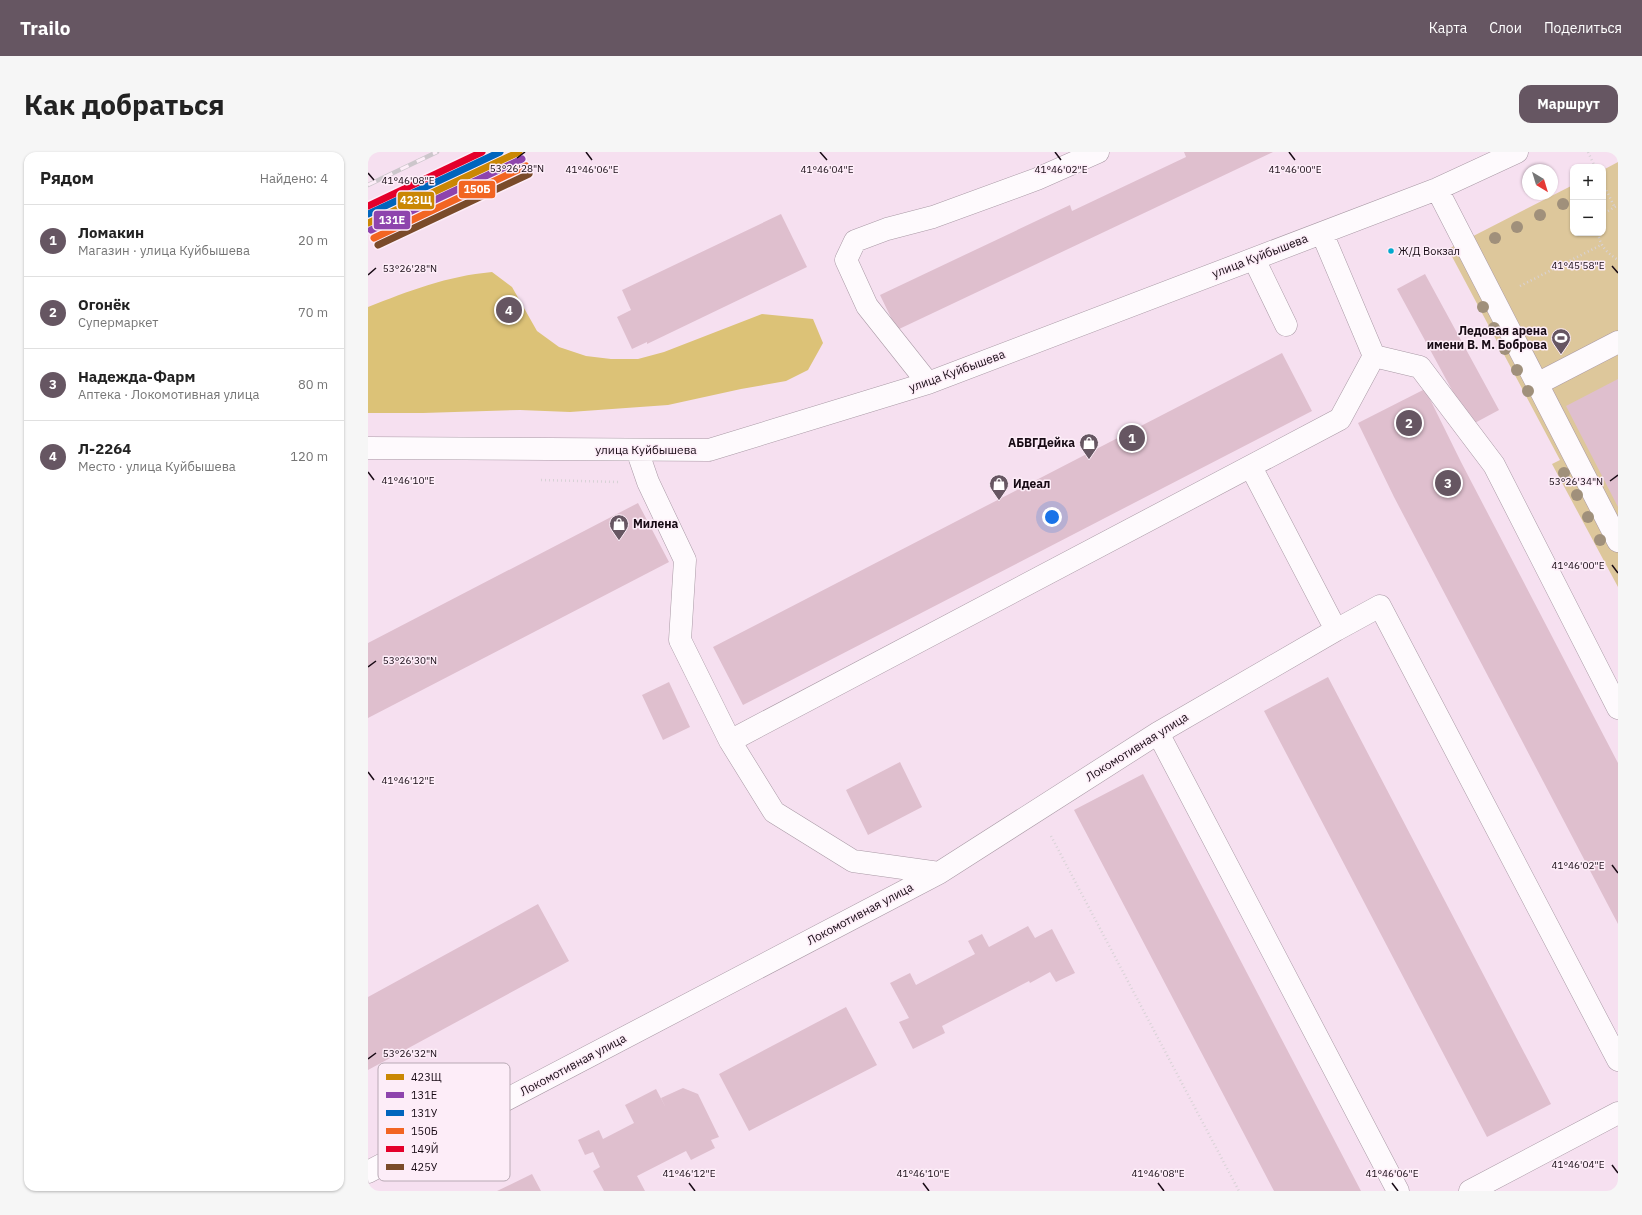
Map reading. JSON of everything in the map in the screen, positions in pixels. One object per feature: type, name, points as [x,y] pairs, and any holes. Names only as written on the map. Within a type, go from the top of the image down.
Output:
[{"type":"street","points":[[928,383],[867,306],[846,260],[855,241],[887,229],[933,217],[1037,179],[1098,152]]},
{"type":"street","name":"улица Куйбышева","points":[[368,448],[709,450],[928,383],[1437,189],[1518,152]]},
{"type":"street","points":[[1437,189],[1618,541]]},
{"type":"street","points":[[1322,233],[1374,356]]},
{"type":"street","points":[[1254,258],[1286,325]]},
{"type":"street","points":[[1537,384],[1618,342]]},
{"type":"street","points":[[730,741],[1340,419],[1374,356]]},
{"type":"street","points":[[1374,356],[1420,367],[1494,465],[1618,708]]},
{"type":"street","points":[[637,450],[648,482],[685,560],[680,640],[730,741],[774,812],[853,861],[939,873]]},
{"type":"street","points":[[1251,467],[1336,630]]},
{"type":"street","name":"Локомотивная улица","points":[[510,1098],[939,873],[1158,733],[1380,606],[1618,1060]]},
{"type":"street","points":[[1158,733],[1398,1191]]},
{"type":"street","points":[[1470,1191],[1618,1114]]},
{"type":"street","name":"Локомотивная улица","points":[[368,1172],[378,1167]]},
{"type":"path","points":[[1588,152],[1594,164]]},
{"type":"path","points":[[1606,189],[1614,206]]},
{"type":"path","points":[[1606,212],[1614,206],[1618,205]]},
{"type":"path","points":[[1599,236],[1601,245],[1608,254],[1618,260]]},
{"type":"path","points":[[1494,299],[1601,245]]},
{"type":"path","points":[[1037,810],[1239,1191]]},
{"type":"shaded area","name":"Ледовая арена имени В. М. Боброва","points":[[1618,162],[1618,587],[1552,464],[1560,460],[1448,249],[1544,200],[1558,200],[1558,193],[1570,187],[1570,236],[1606,236],[1606,168]]},
{"type":"shaded area","points":[[492,272],[512,287],[537,331],[559,347],[586,356],[611,359],[638,359],[664,352],[762,314],[813,319],[823,343],[808,370],[786,381],[668,405],[570,412],[520,410],[368,413],[368,307],[413,290],[444,281]]},
{"type":"building","points":[[1184,152],[1273,152],[897,330],[880,295],[1070,205],[1072,211],[1186,157]]},
{"type":"building","points":[[781,214],[807,267],[647,344],[647,342],[632,349],[617,317],[631,310],[622,290]]},
{"type":"building","points":[[1425,274],[1499,410],[1471,425],[1397,289]]},
{"type":"building","points":[[1282,353],[1312,411],[743,705],[713,647]]},
{"type":"building","points":[[1618,379],[1618,507],[1566,406]]},
{"type":"building","points":[[1425,389],[1461,462],[1618,763],[1618,924],[1394,497],[1358,423]]},
{"type":"building","points":[[638,503],[669,562],[368,718],[368,643]]},
{"type":"building","points":[[1328,677],[1551,1104],[1487,1137],[1264,711]]},
{"type":"building","points":[[669,682],[690,727],[663,740],[642,695]]},
{"type":"building","points":[[900,762],[922,807],[868,835],[846,790]]},
{"type":"building","points":[[1143,774],[1361,1191],[1274,1191],[1074,810]]},
{"type":"building","points":[[538,904],[569,961],[381,1063],[378,1063],[378,1065],[368,1070],[368,997]]},
{"type":"building","points":[[1028,926],[1035,938],[1052,929],[1075,973],[1056,982],[1050,972],[1030,983],[1029,981],[942,1026],[945,1033],[913,1049],[899,1022],[909,1018],[890,983],[910,973],[916,985],[975,954],[968,941],[982,934],[989,947]]},
{"type":"building","points":[[846,1007],[877,1065],[749,1131],[719,1074]]},
{"type":"building","points":[[683,1088],[698,1094],[719,1137],[711,1140],[715,1148],[691,1160],[686,1151],[637,1176],[645,1191],[604,1191],[593,1171],[600,1167],[593,1152],[585,1155],[578,1140],[599,1130],[603,1139],[634,1123],[625,1105],[656,1089],[666,1108],[661,1098]]},
{"type":"building","points":[[532,1174],[541,1191],[497,1191]]},
{"type":"railway","points":[[368,185],[437,152]]},
{"type":"transit line","name":"149Й","points":[[368,206],[482,152]]},
{"type":"transit line","name":"131У","points":[[368,214],[500,152]]},
{"type":"transit line","name":"423Щ","points":[[368,223],[519,152]]},
{"type":"transit line","name":"131Е","points":[[371,230],[522,159]]},
{"type":"transit line","name":"150Б","points":[[374,238],[526,166]]},
{"type":"transit line","name":"425У","points":[[378,245],[529,174]]},
{"type":"place","name":"Ж/Д Вокзал","points":[[1391,251]]},
{"type":"place","name":"Л-2264","points":[[509,310]]},
{"type":"place","name":"Ледовая арена имени В. М. Боброва","points":[[1561,355]]},
{"type":"place","name":"Огонёк","points":[[1409,423]]},
{"type":"place","name":"Ломакин","points":[[1132,438]]},
{"type":"place","name":"АБВГДейка","points":[[1089,460]]},
{"type":"place","name":"Надежда-Фарм","points":[[1448,483]]},
{"type":"place","name":"Идеал","points":[[999,501]]},
{"type":"place","name":"Милена","points":[[619,541]]}]
